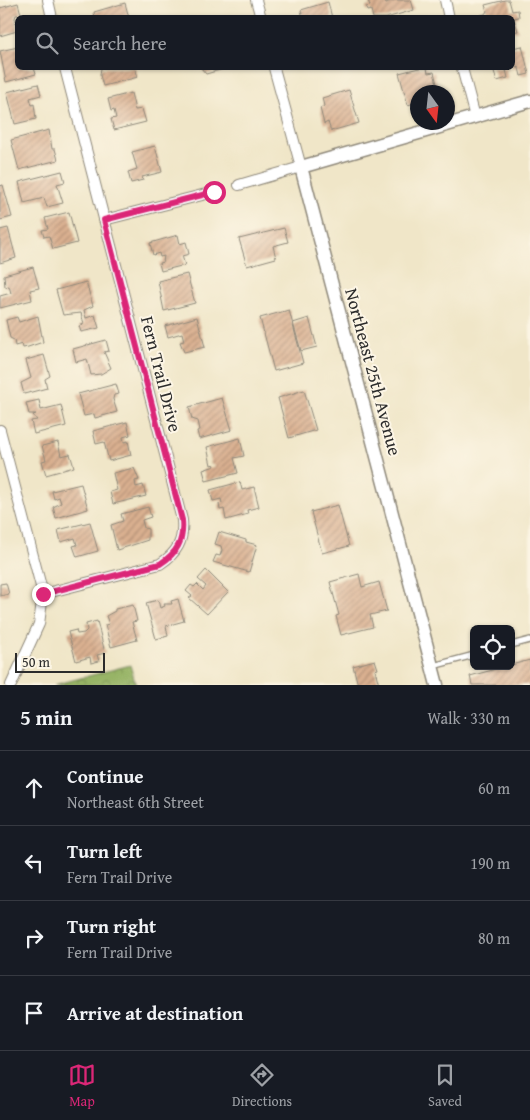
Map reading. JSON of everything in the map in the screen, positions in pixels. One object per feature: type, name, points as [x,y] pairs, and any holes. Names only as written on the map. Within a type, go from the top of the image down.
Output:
[{"type":"street","points":[[48,0],[51,15]]},
{"type":"street","points":[[256,0],[260,15]]},
{"type":"street","points":[[445,0],[449,15]]},
{"type":"street","name":"Fern Trail Drive","points":[[43,594],[160,564],[172,556],[180,546],[183,533],[182,520],[66,70]]},
{"type":"street","name":"Northeast 25th Avenue","points":[[275,70],[437,685]]},
{"type":"street","points":[[463,70],[475,117]]},
{"type":"street","points":[[239,185],[530,101]]},
{"type":"street","points":[[104,220],[214,192]]},
{"type":"street","points":[[0,430],[43,594],[43,608],[39,624],[12,685]]},
{"type":"lane","points":[[515,644],[530,640]]},
{"type":"lane","points":[[432,667],[470,656]]},
{"type":"green space","points":[[130,665],[136,685],[54,685]]},
{"type":"building","points":[[368,0],[385,0],[386,3],[394,0],[411,0],[414,10],[396,15],[372,15],[371,10],[367,11],[366,7],[370,6]]},
{"type":"building","points":[[509,0],[512,11],[518,10],[519,17],[515,18],[515,15],[480,15],[485,14],[487,11],[485,5]]},
{"type":"building","points":[[328,2],[331,15],[302,15],[301,10]]},
{"type":"building","points":[[18,3],[21,14],[15,15],[15,32],[0,36],[0,8]]},
{"type":"building","points":[[125,3],[128,15],[94,15],[94,12]]},
{"type":"building","points":[[522,46],[529,74],[521,76],[519,68],[515,67],[515,47]]},
{"type":"building","points":[[15,48],[15,70],[35,70],[36,74],[6,82],[0,51]]},
{"type":"building","points":[[101,70],[136,70],[138,77],[103,86]]},
{"type":"building","points":[[203,70],[220,70],[206,74]]},
{"type":"building","points":[[411,70],[427,70],[428,73],[434,72],[437,85],[410,85],[410,104],[408,105],[399,73]]},
{"type":"building","points":[[494,70],[506,70],[508,78],[497,81]]},
{"type":"building","points":[[38,84],[41,95],[30,98],[32,105],[34,104],[36,119],[15,124],[7,92]]},
{"type":"building","points":[[349,90],[359,123],[331,131],[328,122],[324,124],[320,108],[324,106],[322,98]]},
{"type":"building","points":[[131,93],[135,110],[142,109],[146,122],[114,130],[111,119],[116,118],[114,110],[111,111],[108,99]]},
{"type":"building","points":[[49,130],[52,149],[55,149],[58,160],[19,170],[11,140]]},
{"type":"building","points":[[155,146],[162,172],[142,177],[143,180],[131,183],[128,172],[137,169],[132,152]]},
{"type":"building","points":[[62,171],[65,182],[57,184],[63,203],[47,207],[44,198],[24,203],[19,182]]},
{"type":"building","points":[[3,185],[12,217],[0,220],[0,186]]},
{"type":"building","points":[[69,212],[77,243],[53,249],[49,236],[44,237],[42,230],[48,229],[45,218]]},
{"type":"building","points":[[8,228],[16,258],[0,263],[0,230]]},
{"type":"building","points":[[284,228],[288,242],[273,246],[276,258],[247,266],[239,239]]},
{"type":"building","points":[[178,235],[180,244],[186,242],[189,254],[182,256],[185,265],[161,271],[159,263],[163,262],[164,256],[160,257],[159,253],[153,255],[150,243]]},
{"type":"building","points":[[33,267],[39,288],[30,290],[32,300],[0,308],[0,296],[11,293],[9,286],[5,287],[4,275]]},
{"type":"building","points":[[187,274],[195,303],[164,311],[158,281]]},
{"type":"building","points":[[86,282],[93,306],[84,310],[86,318],[95,315],[99,328],[81,332],[79,326],[84,324],[81,313],[63,315],[56,290]]},
{"type":"building","points":[[289,310],[303,363],[274,371],[260,318]]},
{"type":"building","points":[[38,316],[43,342],[23,348],[22,344],[15,346],[14,340],[10,338],[6,320],[17,317],[19,322]]},
{"type":"building","points":[[197,317],[205,347],[184,352],[180,342],[184,341],[182,333],[168,337],[165,326]]},
{"type":"building","points":[[309,318],[317,347],[301,351],[293,323]]},
{"type":"building","points":[[106,340],[109,351],[104,352],[111,368],[101,374],[91,375],[87,359],[76,362],[73,349]]},
{"type":"building","points":[[44,355],[50,376],[45,379],[47,388],[24,394],[21,383],[31,378],[26,360]]},
{"type":"building","points":[[116,384],[119,394],[114,395],[113,399],[117,412],[95,418],[94,414],[84,416],[78,394]]},
{"type":"building","points":[[304,390],[316,430],[289,438],[278,398]]},
{"type":"building","points":[[222,398],[232,430],[199,439],[197,431],[200,430],[198,421],[192,419],[189,407]]},
{"type":"building","points":[[39,400],[41,410],[61,405],[66,426],[34,434],[31,421],[37,420],[33,415],[36,414],[29,414],[26,403]]},
{"type":"building","points":[[127,422],[130,435],[123,437],[124,442],[128,441],[131,455],[109,461],[104,442],[96,444],[93,431]]},
{"type":"building","points":[[240,438],[244,456],[234,458],[238,473],[206,481],[203,470],[215,466],[214,464],[211,465],[207,447]]},
{"type":"building","points":[[58,442],[61,456],[70,454],[74,467],[46,475],[42,461],[46,460],[42,446]]},
{"type":"building","points":[[134,468],[139,480],[135,481],[136,487],[143,485],[146,496],[113,504],[110,492],[117,490],[113,473]]},
{"type":"building","points":[[240,482],[242,490],[254,487],[259,507],[247,510],[248,514],[226,520],[224,509],[220,510],[219,504],[222,503],[221,499],[213,501],[210,490]]},
{"type":"building","points":[[81,484],[88,509],[56,518],[53,507],[61,503],[59,497],[54,499],[52,491]]},
{"type":"building","points":[[338,505],[349,546],[322,553],[311,512]]},
{"type":"building","points":[[148,507],[151,517],[142,520],[144,528],[148,529],[148,540],[117,550],[111,525],[123,521],[121,514]]},
{"type":"building","points":[[90,522],[98,551],[77,557],[73,546],[77,545],[75,538],[61,542],[58,530]]},
{"type":"building","points":[[219,532],[257,545],[249,572],[213,562],[216,555],[220,556],[222,550],[221,546],[215,544]]},
{"type":"building","points":[[206,570],[228,592],[207,614],[189,598],[192,596],[186,591],[191,585],[194,587],[197,584],[203,590],[206,586],[198,579]]},
{"type":"building","points":[[359,574],[362,587],[379,582],[387,611],[370,615],[373,627],[341,635],[336,616],[339,615],[330,582]]},
{"type":"building","points":[[6,583],[9,594],[0,596],[0,584]]},
{"type":"building","points":[[178,599],[184,621],[166,626],[168,636],[156,639],[146,603],[158,600],[160,608],[165,606],[164,604],[172,604],[171,601]]},
{"type":"building","points":[[133,605],[137,621],[132,622],[137,640],[111,647],[105,625],[109,624],[106,616],[115,611],[115,609]]},
{"type":"building","points":[[97,621],[105,653],[97,655],[99,661],[91,663],[90,657],[76,661],[68,632],[76,630],[77,634],[84,633],[87,630],[86,624]]},
{"type":"building","points":[[375,660],[378,669],[375,670],[379,685],[358,685],[353,666]]},
{"type":"building","points":[[530,660],[530,685],[472,685],[470,676],[492,670],[515,670],[515,664]]},
{"type":"route","points":[[43,594],[160,564],[172,556],[180,546],[183,533],[182,520],[104,220],[214,192]]}]
